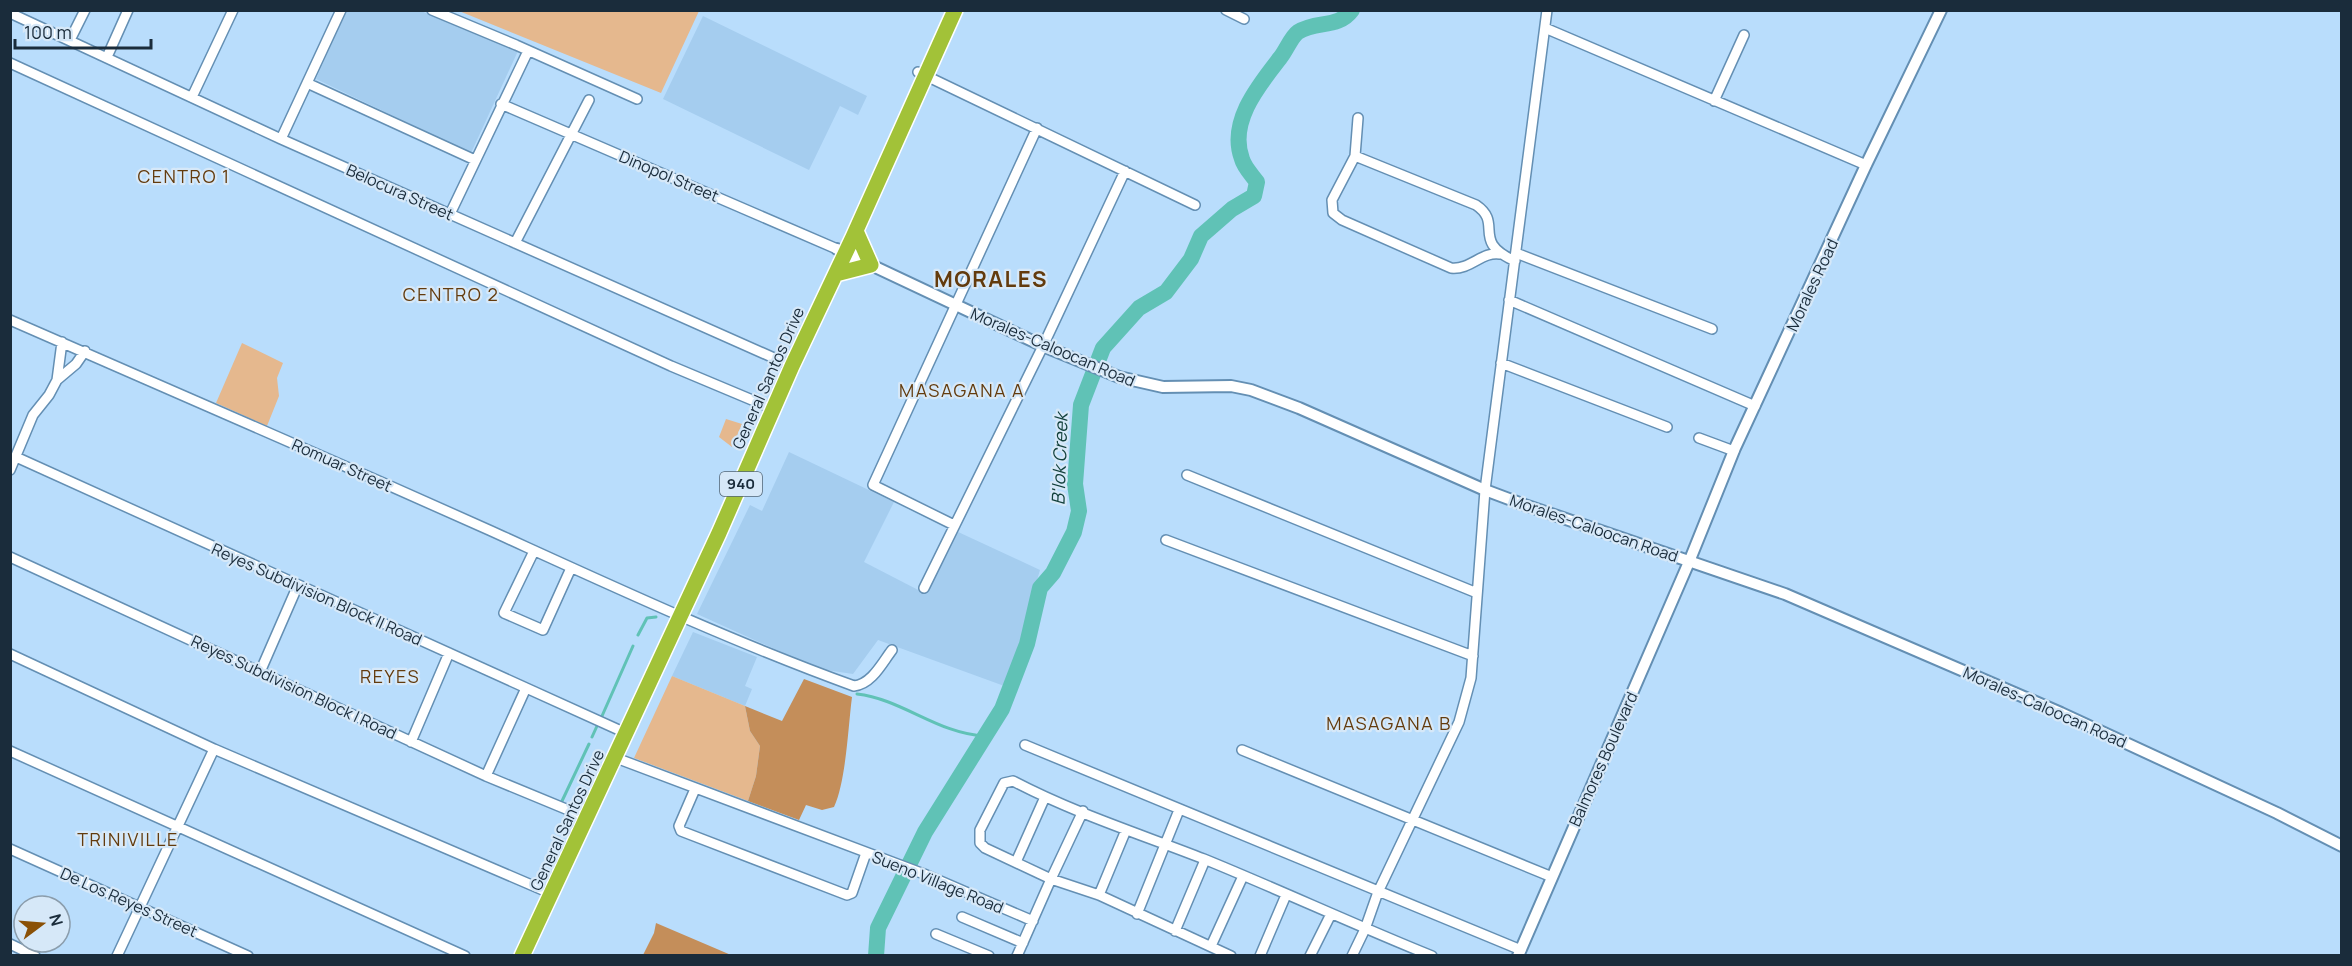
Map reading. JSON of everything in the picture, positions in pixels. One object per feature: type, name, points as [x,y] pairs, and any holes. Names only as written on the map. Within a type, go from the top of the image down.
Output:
[{"type":"highway","name":"General Santos Drive","points":[[522,956],[616,758],[764,405],[836,274],[842,251],[856,231],[922,74],[945,10]]},
{"type":"highway","name":"General Santos Drive","points":[[512,956],[578,814],[677,614],[788,364],[922,74],[955,10]]},
{"type":"highway","points":[[836,274],[871,265],[856,231]]},
{"type":"street","points":[[70,40],[85,10]]},
{"type":"street","points":[[107,57],[128,10]]},
{"type":"street","points":[[192,97],[233,10]]},
{"type":"street","points":[[281,139],[341,10]]},
{"type":"street","points":[[432,10],[637,99]]},
{"type":"street","points":[[1226,10],[1244,19]]},
{"type":"street","points":[[1352,956],[1365,929],[1378,892],[1459,722],[1471,678],[1485,490],[1548,10]]},
{"type":"street","name":"Morales Road","points":[[1689,562],[1734,451],[1866,165],[1941,10]]},
{"type":"street","name":"Belocura Street","points":[[10,13],[281,139],[788,364]]},
{"type":"street","points":[[1545,28],[1866,165]]},
{"type":"street","points":[[1714,101],[1744,35]]},
{"type":"street","points":[[450,214],[528,51]]},
{"type":"street","points":[[10,63],[670,366],[764,405]]},
{"type":"street","points":[[922,74],[1195,205]]},
{"type":"street","points":[[307,83],[475,160]]},
{"type":"street","points":[[515,243],[588,100]]},
{"type":"street","name":"Dinopol Street","points":[[501,104],[842,251]]},
{"type":"street","points":[[1358,118],[1355,156],[1332,200],[1333,213],[1342,220],[1451,268],[1467,267],[1489,253],[1515,257],[1712,329]]},
{"type":"street","points":[[954,525],[873,485],[1037,128]]},
{"type":"street","points":[[1355,156],[1476,205],[1484,211],[1490,229],[1488,238],[1500,254]]},
{"type":"street","points":[[924,588],[1043,346],[1125,171]]},
{"type":"street","name":"Morales-Caloocan Road","points":[[842,251],[956,306],[1102,371],[1140,384],[1163,387],[1231,386],[1251,390],[1299,408],[1485,490],[1785,594],[2061,713],[2277,813],[2342,846]]},
{"type":"street","points":[[1509,300],[1755,406]]},
{"type":"street","name":"Romuar Street","points":[[10,320],[85,351],[571,568],[799,666],[854,686],[868,681],[892,650]]},
{"type":"street","points":[[10,470],[33,415],[49,395],[57,380],[62,342]]},
{"type":"street","points":[[57,380],[76,364],[85,351]]},
{"type":"street","points":[[1501,363],[1667,427]]},
{"type":"street","points":[[1699,438],[1734,451]]},
{"type":"street","name":"Reyes Subdivision Block II Road","points":[[16,457],[619,730]]},
{"type":"street","points":[[1187,475],[1476,593]]},
{"type":"street","points":[[1166,540],[1473,657]]},
{"type":"street","points":[[534,551],[504,613],[543,630],[571,568]]},
{"type":"street","name":"Reyes Subdivision Block I Road","points":[[10,557],[486,776],[578,814]]},
{"type":"street","name":"Balmores Boulevard","points":[[1519,953],[1689,562]]},
{"type":"street","points":[[260,672],[298,585]]},
{"type":"street","points":[[411,742],[449,653]]},
{"type":"street","points":[[10,654],[214,749],[543,890]]},
{"type":"street","points":[[486,776],[526,688]]},
{"type":"street","points":[[1025,746],[1519,953]]},
{"type":"street","points":[[117,956],[214,749]]},
{"type":"street","points":[[10,750],[465,956]]},
{"type":"street","points":[[1242,750],[1552,877]]},
{"type":"street","name":"Sueno Village Road","points":[[616,758],[924,874],[1033,921]]},
{"type":"street","points":[[1231,956],[1099,896],[1051,879],[983,846],[979,837],[980,830],[1004,783],[1013,781],[1045,797],[1243,876],[1365,929],[1407,951],[1432,956]]},
{"type":"street","points":[[695,789],[682,816],[679,826],[681,831],[837,892],[847,895],[852,893],[866,853]]},
{"type":"street","points":[[1017,862],[1045,797]]},
{"type":"street","points":[[1137,914],[1179,810]]},
{"type":"street","points":[[1017,956],[1083,811]]},
{"type":"street","points":[[1099,896],[1126,830]]},
{"type":"street","name":"De Los Reyes Street","points":[[10,849],[248,956]]},
{"type":"street","points":[[1175,931],[1205,860]]},
{"type":"street","points":[[1211,946],[1243,876]]},
{"type":"street","points":[[1260,956],[1286,895]]},
{"type":"street","points":[[1310,956],[1331,914]]},
{"type":"street","points":[[962,917],[1023,943]]},
{"type":"street","points":[[936,934],[989,956]]},
{"type":"street","points":[[10,944],[35,956]]},
{"type":"shaded area","points":[[346,11],[421,11],[518,51],[471,153],[316,79]]},
{"type":"shaded area","points":[[459,11],[699,11],[661,93]]},
{"type":"shaded area","points":[[703,16],[867,96],[858,115],[840,106],[809,170],[663,99]]},
{"type":"shaded area","points":[[242,343],[283,363],[277,378],[279,396],[267,426],[216,403]]},
{"type":"shaded area","points":[[726,419],[742,424],[732,447],[719,437]]},
{"type":"shaded area","points":[[789,452],[894,502],[864,562],[926,594],[956,531],[1040,570],[1026,618],[1026,639],[1007,687],[878,640],[853,674],[819,669],[697,614],[750,505],[762,511]]},
{"type":"shaded area","points":[[693,632],[757,657],[745,686],[752,689],[745,706],[672,676]]},
{"type":"shaded area","points":[[672,676],[745,706],[750,731],[760,746],[756,776],[748,801],[634,758]]},
{"type":"shaded area","points":[[804,679],[852,697],[844,769],[834,807],[822,810],[806,805],[799,820],[748,801],[756,776],[760,746],[750,731],[745,706],[782,721]]},
{"type":"shaded area","points":[[656,923],[731,955],[643,955],[654,933]]},
{"type":"waterway","name":"B'lok Creek","points":[[876,956],[878,928],[925,832],[1002,709],[1027,644],[1040,588],[1053,573],[1074,532],[1079,511],[1075,484],[1081,405],[1103,348],[1139,308],[1166,292],[1191,259],[1201,236],[1232,209],[1254,196],[1257,182],[1244,165],[1239,145],[1242,118],[1255,92],[1295,34],[1305,28],[1340,20],[1352,10]]},
{"type":"waterway","points":[[638,635],[647,618],[656,617]]},
{"type":"waterway","points":[[602,716],[633,646]]},
{"type":"waterway","points":[[857,694],[889,702],[951,729],[985,736]]},
{"type":"waterway","points":[[592,737],[597,726]]},
{"type":"waterway","points":[[562,801],[589,744]]},
{"type":"district","name":"CENTRO 1","points":[[184,177]]},
{"type":"district","name":"MORALES","points":[[991,279]]},
{"type":"district","name":"CENTRO 2","points":[[451,295]]},
{"type":"district","name":"MASAGANA A","points":[[962,391]]},
{"type":"district","name":"REYES","points":[[390,677]]},
{"type":"district","name":"MASAGANA B","points":[[1389,724]]},
{"type":"district","name":"TRINIVILLE","points":[[128,840]]}]
